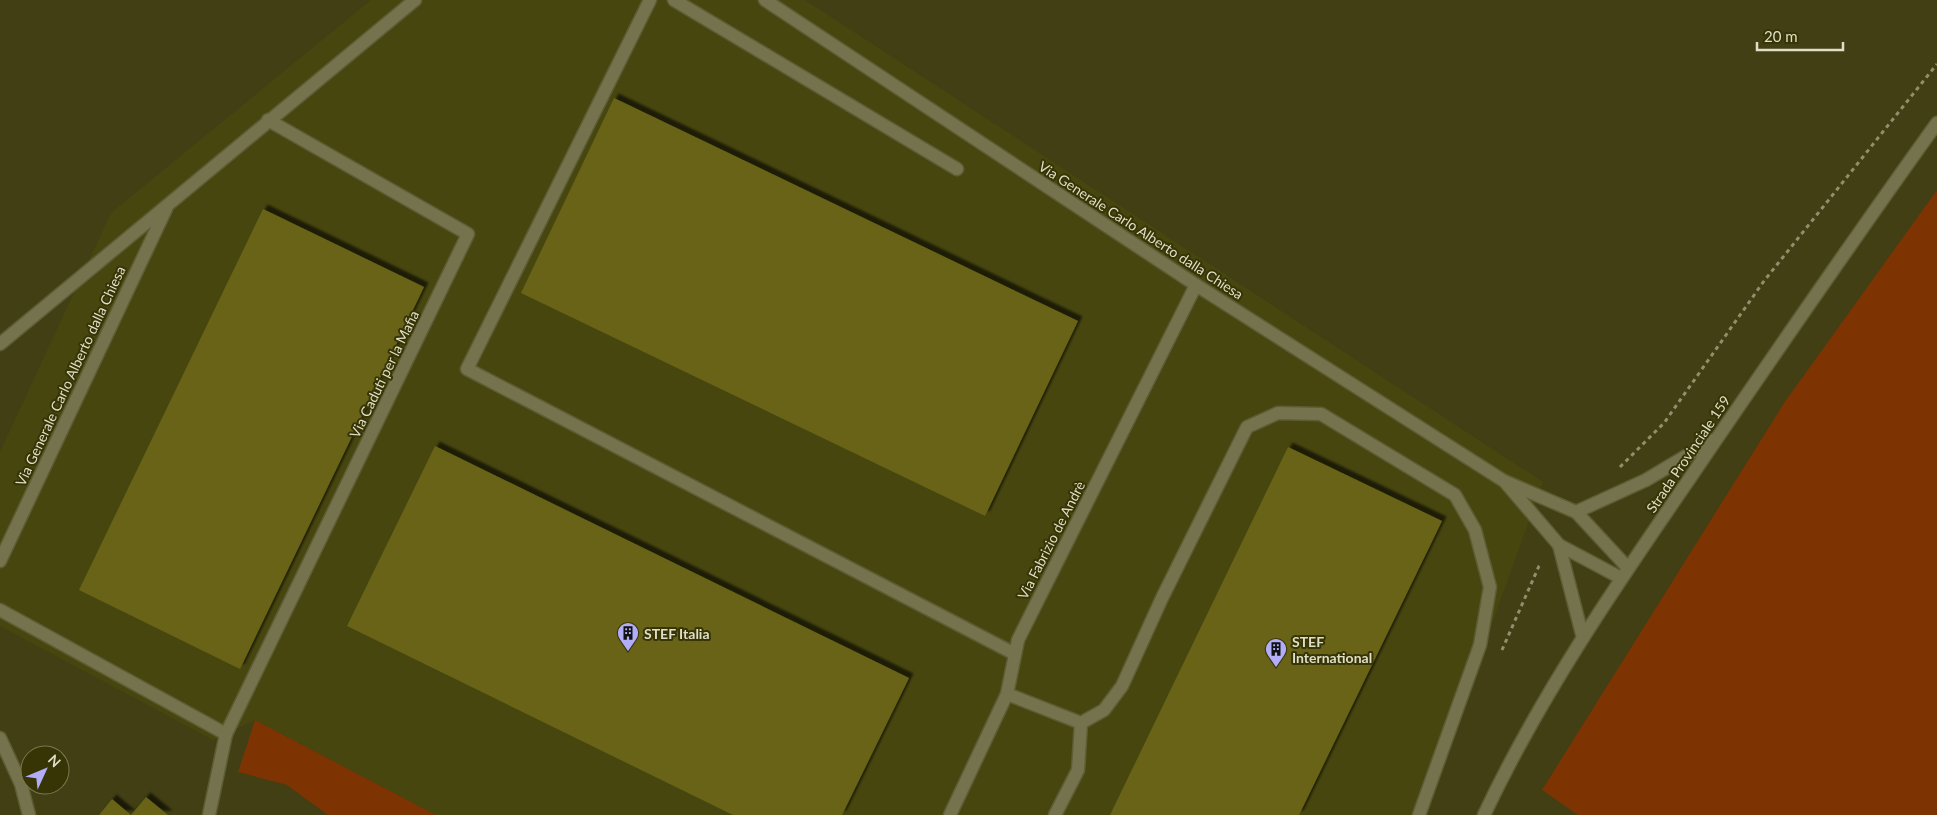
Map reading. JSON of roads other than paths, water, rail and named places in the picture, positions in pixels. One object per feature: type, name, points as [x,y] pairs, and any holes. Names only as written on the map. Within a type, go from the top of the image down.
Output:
[{"type":"street","name":"Via Generale Carlo Alberto dalla Chiesa","points":[[0,344],[415,0]]},
{"type":"street","points":[[650,0],[467,369],[1015,654]]},
{"type":"street","points":[[674,0],[957,169]]},
{"type":"street","name":"Via Generale Carlo Alberto dalla Chiesa","points":[[765,0],[1196,285],[1504,481]]},
{"type":"street","name":"Via Caduti per la Mafia","points":[[226,734],[468,234],[268,120]]},
{"type":"street","name":"Strada Provinciale 159","points":[[1484,815],[1508,764],[1625,573],[1831,271],[1937,123]]},
{"type":"street","name":"Via Generale Carlo Alberto dalla Chiesa","points":[[0,561],[168,204]]},
{"type":"street","name":"Via Fabrizio de Andrè","points":[[950,815],[1007,694],[1018,640],[1196,285]]},
{"type":"street","points":[[1081,723],[1104,710],[1122,686],[1162,598],[1246,427],[1278,413],[1321,414],[1455,495],[1475,530],[1490,587],[1480,645],[1418,815]]},
{"type":"street","points":[[1576,512],[1646,480],[1717,437]]},
{"type":"street","points":[[1504,481],[1576,512],[1625,573]]},
{"type":"street","points":[[1504,481],[1559,545],[1584,638]]},
{"type":"street","points":[[1559,545],[1625,573]]},
{"type":"street","points":[[0,610],[226,734],[209,815]]},
{"type":"street","points":[[1007,694],[1081,723]]},
{"type":"street","points":[[1055,815],[1078,770],[1081,723]]},
{"type":"street","points":[[0,738],[21,784],[29,815]]},
{"type":"place","name":"STEF Italia","points":[[628,652]]},
{"type":"place","name":"STEF International","points":[[1276,668]]}]
